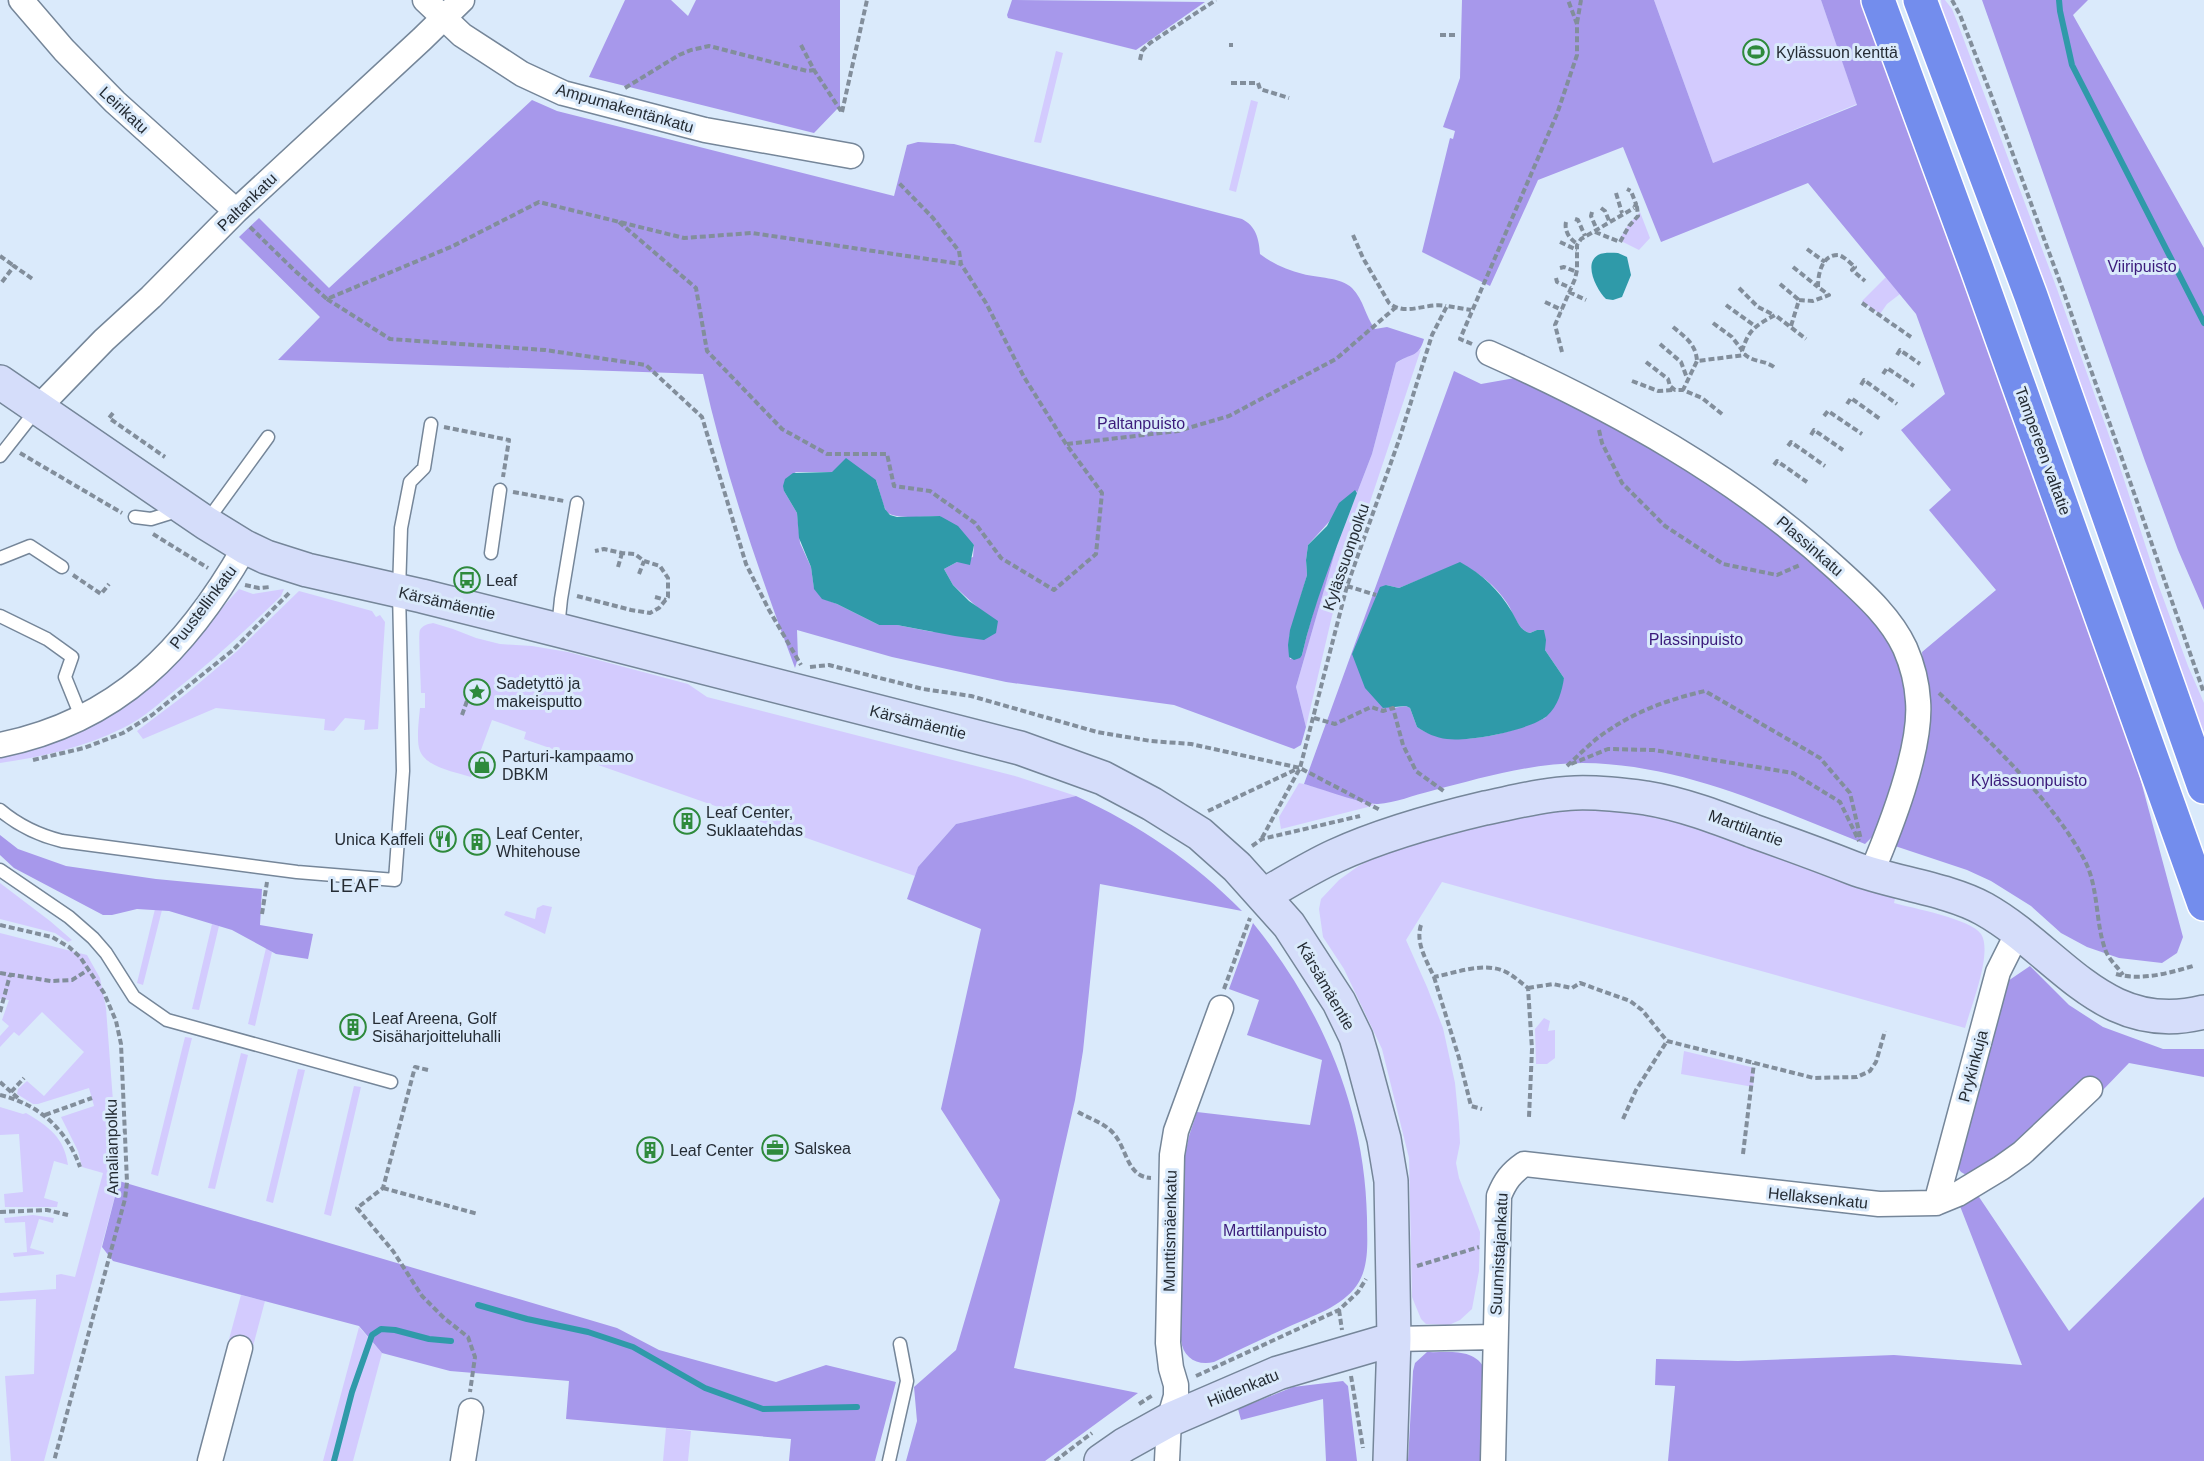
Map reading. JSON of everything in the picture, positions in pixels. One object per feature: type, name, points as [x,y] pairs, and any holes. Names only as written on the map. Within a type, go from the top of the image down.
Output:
[{"type":"highway","name":"Tampereen valtatie","points":[[1878,0],[1981,280],[2204,904]]},
{"type":"highway","points":[[1920,0],[2035,307],[2204,788]]},
{"type":"street","name":"Leirikatu","points":[[21,0],[64,50],[115,102],[242,218]]},
{"type":"street","name":"Ampumakentänkatu","points":[[425,0],[462,35],[522,74],[563,93],[705,130],[851,156]]},
{"type":"street","name":"Paltankatu","points":[[38,408],[104,340],[242,218],[462,0]]},
{"type":"street","name":"Plassinkatu","points":[[1489,352],[1591,401],[1741,491],[1823,556],[1883,614],[1905,648],[1918,702],[1914,745],[1899,801],[1870,874]]},
{"type":"street","name":"Kärsämäentie","points":[[0,382],[197,517],[245,547],[307,570],[558,630],[1020,748],[1103,778],[1178,819],[1219,850],[1261,909],[1289,925],[1339,1002],[1356,1037],[1384,1138],[1391,1181],[1394,1339],[1377,1457]]},
{"type":"street","name":"Puustellinkatu","points":[[0,745],[51,732],[82,719],[102,708],[135,684],[193,626],[245,547]]},
{"type":"street","name":"Marttilantie","points":[[1261,909],[1335,856],[1394,832],[1510,802],[1575,793],[1648,799],[1693,809],[1870,874],[1968,902],[2002,920],[2093,994],[2121,1008],[2164,1017],[2204,1012]]},
{"type":"street","name":"Prykinkuja","points":[[1936,1203],[1998,972],[2018,933]]},
{"type":"street","name":"Munttismäenkatu","points":[[1167,1461],[1169,1420],[1176,1396],[1168,1343],[1170,1179],[1176,1131],[1221,1008]]},
{"type":"street","name":"Hellaksenkatu","points":[[1511,1174],[1524,1164],[1879,1204],[1936,1203],[1958,1194],[2001,1168],[2041,1137],[2090,1089]]},
{"type":"street","name":"Suunnistajankatu","points":[[1493,1461],[1499,1196],[1504,1182],[1511,1174]]},
{"type":"street","name":"Suunnistajankatu","points":[[1394,1339],[1495,1337]]},
{"type":"street","name":"Hiidenkatu","points":[[1101,1461],[1124,1445],[1169,1420],[1278,1373],[1394,1339]]},
{"type":"street","points":[[210,1461],[240,1348]]},
{"type":"street","points":[[463,1461],[471,1411]]},
{"type":"lane","points":[[2,452],[38,408]]},
{"type":"lane","points":[[0,810],[40,836],[62,841],[297,872],[395,880],[403,771],[399,591],[401,528],[410,482],[424,468],[431,424]]},
{"type":"lane","points":[[132,517],[151,519],[175,511],[197,517],[268,437]]},
{"type":"lane","points":[[491,553],[500,490]]},
{"type":"lane","points":[[558,630],[577,503]]},
{"type":"lane","points":[[0,558],[30,546],[62,567]]},
{"type":"lane","points":[[0,616],[47,639],[72,657],[65,677],[82,719]]},
{"type":"lane","points":[[0,870],[69,917],[93,938],[106,953],[134,997],[166,1020],[391,1082]]},
{"type":"lane","points":[[889,1461],[907,1381],[900,1344]]},
{"type":"path","points":[[801,45],[814,70],[842,112],[867,0]]},
{"type":"path","points":[[1140,60],[1142,51],[1150,43],[1216,0]]},
{"type":"path","points":[[1568,0],[1577,24]]},
{"type":"path","points":[[1460,339],[1557,114],[1577,55],[1577,24],[1581,0]]},
{"type":"path","points":[[1952,0],[1960,15],[2060,282],[2204,693]]},
{"type":"path","points":[[1440,35],[1457,35]]},
{"type":"path","points":[[621,90],[679,55],[703,47],[715,46],[807,71],[814,70]]},
{"type":"path","points":[[1231,83],[1258,83],[1260,89],[1289,98]]},
{"type":"path","points":[[619,222],[696,288],[707,351],[782,429],[827,454],[887,454],[894,486],[930,491],[975,523],[1001,558],[1054,590],[1096,554],[1102,493],[1066,444],[1024,377],[986,303],[961,264],[958,251],[933,218],[898,182]]},
{"type":"path","points":[[1627,189],[1631,191],[1636,204],[1634,208]]},
{"type":"path","points":[[1616,194],[1622,213]]},
{"type":"path","points":[[327,299],[453,246],[539,202],[684,238],[752,233],[961,264]]},
{"type":"path","points":[[1592,212],[1591,216],[1596,231],[1620,242],[1638,216],[1637,207],[1634,208]]},
{"type":"path","points":[[1601,208],[1605,211],[1610,223]]},
{"type":"path","points":[[1563,351],[1555,325],[1577,272],[1578,244],[1581,238],[1634,208]]},
{"type":"path","points":[[242,218],[327,299],[390,339],[545,350],[646,365],[702,417],[746,564],[802,671],[813,666],[829,665],[923,689],[971,696],[1097,732],[1151,741],[1191,744],[1300,768],[1380,810]]},
{"type":"path","points":[[1575,219],[1578,220],[1585,236]]},
{"type":"path","points":[[1566,222],[1565,226],[1571,240],[1578,244]]},
{"type":"path","points":[[1353,235],[1363,258],[1389,303],[1395,308],[1405,310],[1437,304],[1471,310]]},
{"type":"path","points":[[1560,242],[1577,250]]},
{"type":"path","points":[[1807,249],[1825,262]]},
{"type":"path","points":[[1818,287],[1818,272],[1825,262],[1835,255],[1842,256],[1855,267],[1852,270],[1865,281]]},
{"type":"path","points":[[0,256],[34,280]]},
{"type":"path","points":[[2,282],[14,266]]},
{"type":"path","points":[[1560,268],[1564,267],[1577,272]]},
{"type":"path","points":[[1780,284],[1799,300],[1813,301],[1829,295],[1793,267]]},
{"type":"path","points":[[1556,278],[1557,282],[1586,300]]},
{"type":"path","points":[[1740,288],[1758,307],[1775,315],[1806,339]]},
{"type":"path","points":[[1791,326],[1799,300]]},
{"type":"path","points":[[1545,302],[1562,310]]},
{"type":"path","points":[[1862,303],[1911,337]]},
{"type":"path","points":[[1726,305],[1755,326]]},
{"type":"path","name":"Kylässuonpolku","points":[[1262,839],[1300,768],[1347,586],[1399,440],[1432,335],[1447,306]]},
{"type":"path","points":[[1066,444],[1178,431],[1229,416],[1336,359],[1395,308]]},
{"type":"path","points":[[1743,353],[1749,333],[1755,326],[1775,315]]},
{"type":"path","points":[[1713,323],[1732,337],[1743,353],[1756,362],[1767,362],[1774,367]]},
{"type":"path","points":[[1673,327],[1692,344],[1697,361],[1683,390]]},
{"type":"path","points":[[1660,345],[1681,362],[1687,379]]},
{"type":"path","points":[[1897,355],[1900,350],[1920,364]]},
{"type":"path","points":[[1697,361],[1743,353]]},
{"type":"path","points":[[1646,362],[1668,379],[1670,386],[1675,390]]},
{"type":"path","points":[[1883,374],[1887,368],[1914,386]]},
{"type":"path","points":[[1861,386],[1864,380],[1897,404]]},
{"type":"path","points":[[1632,381],[1658,391],[1683,390],[1702,398],[1722,414]]},
{"type":"path","points":[[1847,404],[1851,398],[1880,419]]},
{"type":"path","points":[[1591,401],[1602,443],[1622,483],[1665,526],[1723,564],[1777,575],[1823,556]]},
{"type":"path","points":[[1824,416],[1828,411],[1862,434]]},
{"type":"path","points":[[113,412],[109,418],[165,457]]},
{"type":"path","points":[[116,422],[119,417]]},
{"type":"path","points":[[431,424],[509,440],[500,490],[577,503]]},
{"type":"path","points":[[134,435],[138,429]]},
{"type":"path","points":[[1811,435],[1815,430],[1844,450]]},
{"type":"path","points":[[139,439],[143,433]]},
{"type":"path","points":[[1788,446],[1791,442],[1825,466]]},
{"type":"path","points":[[2,452],[17,451],[132,517]]},
{"type":"path","points":[[1774,465],[1778,461],[1807,482]]},
{"type":"path","points":[[148,529],[210,569]]},
{"type":"path","points":[[573,596],[650,613],[666,600],[669,585],[666,573],[660,566],[644,561],[635,554],[604,549],[596,551]]},
{"type":"path","points":[[618,567],[622,553]]},
{"type":"path","points":[[639,574],[644,561]]},
{"type":"path","points":[[62,567],[101,594],[109,584]]},
{"type":"path","points":[[1347,586],[1376,595]]},
{"type":"path","points":[[31,761],[84,748],[123,733],[152,715],[233,650],[295,587]]},
{"type":"path","points":[[655,597],[666,600]]},
{"type":"path","points":[[1912,671],[1928,682],[2004,757],[2056,818],[2085,861],[2098,909],[2105,951],[2124,976]]},
{"type":"path","points":[[1560,768],[1567,766],[1608,749],[1643,750],[1793,773],[1840,802],[1862,847],[1850,793],[1820,758],[1705,690],[1672,698],[1632,717],[1605,732],[1567,766]]},
{"type":"path","points":[[462,715],[467,701]]},
{"type":"path","points":[[1314,718],[1335,724],[1371,707],[1383,711],[1393,708],[1403,745],[1416,771],[1447,793]]},
{"type":"path","points":[[1208,811],[1300,768]]},
{"type":"path","points":[[262,914],[267,885]]},
{"type":"path","points":[[1221,1008],[1224,989],[1251,915],[1261,909]]},
{"type":"path","name":"Amalianpolku","points":[[0,924],[52,937],[74,952],[104,993],[116,1021],[121,1044],[127,1182],[125,1199],[54,1461]]},
{"type":"path","points":[[1421,925],[1420,945],[1434,977],[1460,1058],[1471,1106],[1482,1109]]},
{"type":"path","points":[[1434,977],[1480,968],[1506,972],[1528,988],[1553,984],[1572,988],[1580,983],[1630,1001],[1641,1010],[1667,1041],[1814,1078],[1857,1077],[1870,1071],[1876,1062],[1885,1031]]},
{"type":"path","points":[[0,973],[51,981],[72,980],[88,970]]},
{"type":"path","points":[[0,1012],[10,975]]},
{"type":"path","points":[[1528,988],[1532,1049],[1529,1117]]},
{"type":"path","points":[[1623,1119],[1636,1090],[1667,1041]]},
{"type":"path","points":[[1743,1154],[1754,1063]]},
{"type":"path","points":[[428,1070],[415,1067],[383,1188],[357,1208],[393,1251],[422,1296],[468,1337],[475,1357],[470,1390],[471,1411]]},
{"type":"path","points":[[11,1092],[24,1078]]},
{"type":"path","points":[[0,1082],[44,1116],[69,1141],[80,1167]]},
{"type":"path","points":[[0,1095],[26,1104]]},
{"type":"path","points":[[44,1116],[92,1098]]},
{"type":"path","points":[[1078,1112],[1107,1127],[1116,1135],[1137,1174],[1146,1178],[1170,1179]]},
{"type":"path","points":[[383,1188],[478,1214]]},
{"type":"path","points":[[0,1212],[47,1210],[68,1215]]},
{"type":"path","points":[[1409,1268],[1497,1242]]},
{"type":"path","points":[[1191,1378],[1339,1310],[1358,1292],[1367,1277]]},
{"type":"path","points":[[1356,1401],[1377,1457]]},
{"type":"shaded area","name":"Kylässuon kenttä","points":[[1654,0],[1821,0],[1857,104],[1713,163]]},
{"type":"shaded area","points":[[1941,0],[1945,0],[1952,9],[1958,24],[2057,289],[2116,455],[2158,584],[2204,703],[2204,743],[1943,18]]},
{"type":"shaded area","points":[[1056,51],[1063,53],[1041,143],[1034,142]]},
{"type":"shaded area","points":[[1251,100],[1258,102],[1236,192],[1229,190]]},
{"type":"shaded area","points":[[1640,212],[1650,238],[1639,250],[1619,240],[1628,225]]},
{"type":"shaded area","points":[[1886,277],[1900,294],[1887,304],[1880,314],[1862,301]]},
{"type":"shaded area","points":[[1421,349],[1332,616],[1306,727],[1296,687],[1337,545],[1372,454],[1396,363]]},
{"type":"shaded area","points":[[239,589],[253,594],[284,589],[281,596],[240,635],[147,714],[109,735],[78,746],[32,758],[0,763],[0,754],[173,662]]},
{"type":"shaded area","points":[[299,591],[372,611],[376,617],[380,615],[385,622],[378,729],[364,730],[365,720],[345,718],[334,731],[324,730],[325,719],[216,708],[143,739],[137,731],[236,652]]},
{"type":"shaded area","points":[[433,623],[500,644],[568,652],[688,684],[707,697],[1015,776],[1076,796],[956,824],[918,867],[915,876],[524,739],[526,732],[492,720],[471,777],[429,762],[419,747],[420,708],[425,708],[425,693],[421,693],[419,633],[427,624]]},
{"type":"shaded area","points":[[1299,783],[1376,805],[1281,829],[1279,817]]},
{"type":"shaded area","points":[[1573,809],[1632,812],[1701,826],[1896,894],[1894,903],[1966,924],[1981,934],[1984,942],[1983,966],[1976,994],[1965,1028],[1442,882],[1406,940],[1443,1028],[1455,1083],[1459,1124],[1460,1143],[1456,1163],[1459,1178],[1480,1232],[1479,1271],[1472,1309],[1460,1320],[1449,1325],[1426,1324],[1421,1319],[1412,1297],[1409,1158],[1382,1049],[1344,969],[1323,937],[1319,909],[1321,899],[1339,880],[1357,867],[1385,852],[1414,841],[1514,818]]},
{"type":"shaded area","points":[[0,883],[72,940],[68,942],[55,933],[0,919]]},
{"type":"shaded area","points":[[543,905],[552,907],[545,934],[504,915],[506,911],[535,919],[537,908]]},
{"type":"shaded area","points":[[155,909],[162,910],[143,985],[137,983]]},
{"type":"shaded area","points":[[212,924],[219,926],[199,1010],[192,1009]]},
{"type":"shaded area","points":[[0,933],[87,955],[100,978],[106,1008],[119,1181],[44,1461],[11,1461],[5,1376],[34,1374],[36,1299],[0,1301],[0,1293],[56,1289],[56,1275],[75,1277],[103,1173],[82,1167],[78,1151],[61,1117],[94,1106],[89,1088],[38,1104],[33,1104],[17,1094],[18,1089],[27,1081],[44,1096],[84,1052],[42,1012],[19,1036],[14,1032],[0,1047],[0,1036],[9,1026],[2,1020],[9,1000],[0,999]]},
{"type":"shaded area","points":[[266,948],[272,952],[255,1026],[248,1024]]},
{"type":"shaded area","points":[[1544,1018],[1550,1021],[1548,1031],[1555,1030],[1555,1058],[1547,1064],[1536,1064],[1535,1029]]},
{"type":"shaded area","points":[[185,1037],[192,1038],[158,1176],[151,1174]]},
{"type":"shaded area","points":[[1684,1051],[1755,1068],[1753,1087],[1681,1074]]},
{"type":"shaded area","points":[[241,1053],[248,1055],[215,1189],[208,1188]]},
{"type":"shaded area","points":[[298,1069],[305,1070],[273,1203],[266,1201]]},
{"type":"shaded area","points":[[354,1086],[361,1087],[331,1216],[324,1214]]},
{"type":"shaded area","points":[[0,1107],[26,1113],[42,1123],[63,1147],[68,1165],[54,1161],[44,1198],[58,1202],[57,1207],[5,1207],[4,1194],[23,1192],[19,1134],[0,1135]]},
{"type":"shaded area","points":[[33,1215],[54,1218],[53,1223],[39,1219],[30,1248],[44,1252],[44,1254],[14,1257],[13,1253],[27,1252],[25,1222],[5,1223],[4,1218]]},
{"type":"shaded area","points":[[241,1295],[265,1301],[252,1350],[228,1343]]},
{"type":"shaded area","points":[[359,1327],[382,1353],[353,1461],[323,1461]]},
{"type":"shaded area","points":[[666,1428],[691,1431],[688,1461],[663,1461]]},
{"type":"green space","points":[[625,0],[671,0],[688,16],[696,0],[840,0],[840,106],[814,133],[589,77]]},
{"type":"green space","points":[[1012,0],[1205,2],[1136,50],[1008,18]]},
{"type":"green space","name":"Kylässuonpuisto","points":[[1462,0],[1654,0],[1713,163],[1857,105],[1821,0],[1868,0],[2131,744],[2183,937],[2177,953],[2162,963],[2119,958],[2087,947],[2061,933],[2031,906],[1991,881],[1967,870],[1895,846],[1929,738],[1922,652],[1996,590],[1929,510],[1951,490],[1901,430],[1945,394],[1916,314],[1808,183],[1661,242],[1623,147],[1538,180],[1490,286],[1422,252],[1450,138],[1453,139],[1455,131],[1443,127],[1460,78]]},
{"type":"green space","name":"Viiripuisto","points":[[1982,0],[2088,0],[2073,15],[2204,248],[2204,610],[2178,550],[2145,461]]},
{"type":"green space","name":"Paltanpuisto","points":[[532,100],[557,111],[894,196],[907,145],[918,142],[954,144],[1242,219],[1254,229],[1260,254],[1265,258],[1291,271],[1347,284],[1359,298],[1375,329],[1387,327],[1424,339],[1417,352],[1396,363],[1372,454],[1357,493],[1357,491],[1308,545],[1307,575],[1289,638],[1290,659],[1302,655],[1317,599],[1337,545],[1296,687],[1306,727],[1301,745],[1294,749],[1174,705],[1006,682],[892,657],[797,630],[798,658],[795,668],[744,522],[703,374],[278,360],[320,317],[239,237],[259,218],[329,288]],"holes":[[[796,472],[832,472],[876,480],[887,512],[904,517],[940,516],[974,545],[973,557],[944,569],[953,585],[977,607],[933,632],[897,625],[879,625],[822,598],[814,588],[811,567],[800,543],[797,513],[784,491],[786,479]]]},
{"type":"green space","name":"Plassinpuisto","points":[[1454,371],[1481,384],[1515,378],[1587,408],[1739,501],[1872,614],[1897,651],[1911,722],[1877,832],[1865,844],[1727,790],[1656,771],[1620,765],[1583,763],[1525,768],[1398,801],[1378,804],[1304,784]],"holes":[[[1460,563],[1497,591],[1522,628],[1530,633],[1544,630],[1545,650],[1564,678],[1545,718],[1514,730],[1481,738],[1447,738],[1417,727],[1410,708],[1406,706],[1393,708],[1386,585],[1399,588]]]},
{"type":"green space","points":[[1076,796],[1122,819],[1185,860],[1242,911],[1100,884],[1083,1051],[1075,1100],[1014,1368],[1138,1393],[1045,1461],[906,1461],[917,1421],[914,1387],[956,1350],[1000,1200],[941,1109],[981,929],[907,899],[918,867],[956,824]]},
{"type":"green space","points":[[0,835],[18,849],[66,866],[156,879],[262,889],[260,925],[313,934],[308,959],[276,954],[232,930],[169,911],[137,909],[103,915],[14,868],[0,855]]},
{"type":"green space","name":"Marttilanpuisto","points":[[1253,923],[1300,990],[1319,1025],[1348,1099],[1358,1138],[1364,1178],[1367,1218],[1366,1261],[1357,1285],[1351,1293],[1335,1305],[1214,1362],[1202,1363],[1188,1356],[1181,1340],[1184,1160],[1197,1112],[1310,1125],[1322,1060],[1247,1035],[1259,1000],[1229,989]]},
{"type":"green space","points":[[2030,966],[2069,1005],[2103,1027],[2163,1049],[2204,1049],[2204,1077],[2129,1063],[2100,1093],[1968,1176],[1956,1165],[2005,983]]},
{"type":"green space","points":[[119,1181],[617,1328],[659,1350],[776,1382],[826,1365],[896,1382],[875,1461],[789,1461],[791,1439],[566,1419],[569,1381],[450,1371],[382,1353],[359,1326],[113,1261],[102,1247]]},
{"type":"green space","points":[[1977,1194],[2069,1331],[2204,1197],[2204,1461],[1668,1461],[1675,1386],[1655,1385],[1656,1359],[1738,1361],[1894,1355],[2022,1365],[1958,1201]]},
{"type":"green space","points":[[1427,1352],[1468,1354],[1475,1358],[1485,1370],[1483,1461],[1408,1461],[1413,1371],[1415,1363]]},
{"type":"green space","points":[[1343,1381],[1348,1386],[1357,1461],[1326,1461],[1323,1399],[1241,1420],[1238,1409],[1293,1387]]},
{"type":"water","points":[[1618,253],[1627,257],[1631,275],[1622,297],[1613,300],[1606,299],[1593,277],[1592,264],[1598,255]]},
{"type":"water","points":[[846,458],[876,480],[885,509],[890,515],[897,517],[940,516],[958,526],[974,545],[970,565],[957,562],[944,569],[953,585],[969,601],[998,621],[996,633],[984,640],[897,625],[879,625],[822,599],[814,589],[811,567],[799,538],[797,513],[783,486],[785,479],[793,473],[832,472]]},
{"type":"water","points":[[1355,490],[1357,493],[1320,593],[1302,655],[1294,660],[1289,657],[1288,645],[1290,630],[1307,575],[1308,545],[1327,526],[1339,503]]},
{"type":"water","points":[[1460,562],[1483,577],[1496,590],[1523,630],[1530,633],[1544,630],[1545,650],[1564,678],[1557,703],[1547,716],[1539,721],[1484,737],[1443,738],[1431,735],[1417,727],[1410,708],[1406,706],[1383,708],[1365,688],[1352,654],[1380,587],[1386,585],[1399,588]]},
{"type":"waterway","points":[[2059,0],[2072,65],[2204,323]]},
{"type":"waterway","points":[[478,1305],[527,1319],[588,1332],[633,1347],[705,1388],[763,1409],[857,1407]]},
{"type":"waterway","points":[[334,1461],[352,1392],[372,1335],[381,1329],[395,1330],[429,1339],[451,1341]]},
{"type":"place","name":"Kylässuon kenttä","points":[[1756,52]]},
{"type":"place","name":"Leaf","points":[[467,580]]},
{"type":"place","name":"Sadetyttö ja makeisputto","points":[[477,692]]},
{"type":"place","name":"Parturi-kampaamo DBKM","points":[[482,765]]},
{"type":"place","name":"Leaf Center, Suklaatehdas","points":[[687,821]]},
{"type":"place","name":"Unica Kaffeli","points":[[443,839]]},
{"type":"place","name":"Leaf Center, Whitehouse","points":[[477,842]]},
{"type":"place","name":"Leaf Areena, Golf Sisäharjoitteluhalli","points":[[353,1027]]},
{"type":"place","name":"Salskea","points":[[775,1148]]},
{"type":"place","name":"Leaf Center","points":[[650,1150]]},
{"type":"district","name":"LEAF","points":[[355,886]]}]
